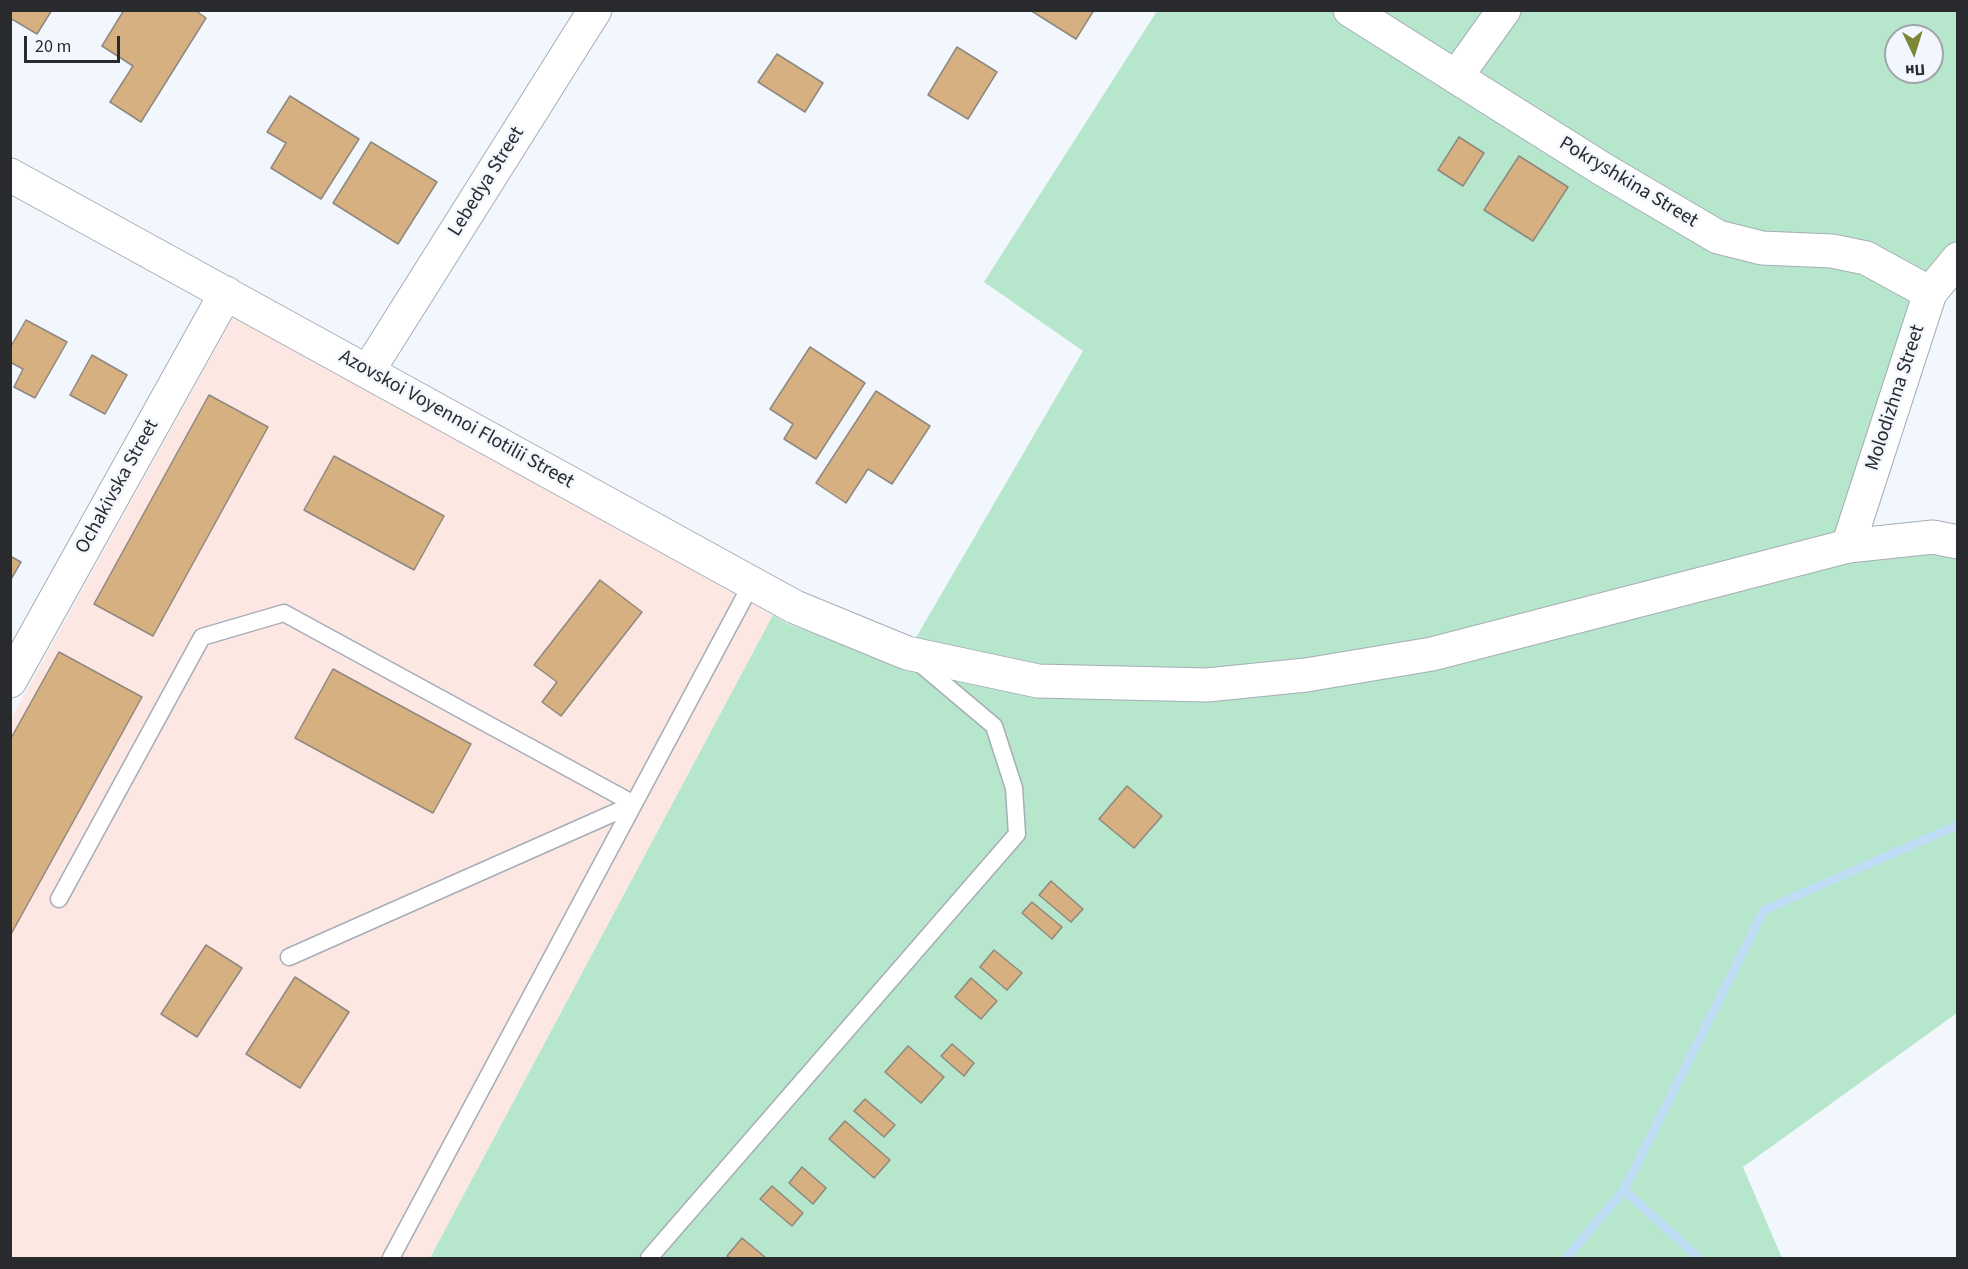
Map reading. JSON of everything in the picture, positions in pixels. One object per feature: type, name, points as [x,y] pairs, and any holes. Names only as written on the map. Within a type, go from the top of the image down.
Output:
[{"type":"street","name":"Lebedya Street","points":[[373,363],[595,10]]},
{"type":"street","name":"Pokryshkina Street","points":[[1350,10],[1604,170],[1718,237],[1762,248],[1832,251],[1866,258],[1930,293]]},
{"type":"street","points":[[1456,77],[1504,10]]},
{"type":"street","name":"Azovskoi Voyennoi Flotilii Street","points":[[10,175],[226,293],[373,363],[795,607],[907,653],[1038,681],[1207,686],[1306,675],[1432,654],[1848,546],[1933,537],[1958,542]]},
{"type":"street","name":"Molodizhna Street","points":[[1848,546],[1930,293],[1958,259]]},
{"type":"street","name":"Ochakivska Street","points":[[14,665],[226,293]]},
{"type":"lane","points":[[391,1258],[752,583]]},
{"type":"lane","points":[[59,899],[202,637],[284,613],[634,804]]},
{"type":"lane","points":[[648,1258],[1017,834],[1014,788],[994,726],[907,653]]},
{"type":"lane","points":[[289,957],[634,804]]},
{"type":"shaded area","points":[[233,317],[773,615],[430,1258],[11,1258],[11,719]]},
{"type":"green space","points":[[1157,11],[1957,11],[1957,259],[1848,545],[1957,542],[1957,1013],[1743,1167],[1782,1258],[430,1258],[773,615],[788,624],[898,664],[907,653],[1083,351],[984,282]]},
{"type":"building","points":[[10,10],[52,10],[37,34],[10,18]]},
{"type":"building","points":[[124,10],[195,10],[206,18],[141,122],[110,102],[133,66],[102,46]]},
{"type":"building","points":[[1030,10],[1094,10],[1076,39]]},
{"type":"building","points":[[957,47],[997,72],[968,119],[928,95]]},
{"type":"building","points":[[777,54],[823,83],[805,112],[758,82]]},
{"type":"building","points":[[290,96],[359,139],[321,199],[271,168],[286,143],[267,132]]},
{"type":"building","points":[[1459,137],[1484,153],[1463,186],[1438,170]]},
{"type":"building","points":[[371,142],[437,182],[398,244],[333,203]]},
{"type":"building","points":[[1519,156],[1568,187],[1533,241],[1484,210]]},
{"type":"building","points":[[26,320],[67,342],[35,398],[14,387],[23,369],[10,362],[10,348]]},
{"type":"building","points":[[810,347],[865,383],[816,459],[784,439],[793,424],[770,409]]},
{"type":"building","points":[[92,355],[127,375],[105,414],[70,395]]},
{"type":"building","points":[[876,391],[930,426],[892,484],[868,469],[846,503],[816,483]]},
{"type":"building","points":[[209,395],[268,427],[153,636],[94,604]]},
{"type":"building","points":[[334,456],[444,516],[414,570],[304,510]]},
{"type":"building","points":[[10,556],[21,562],[10,581]]},
{"type":"building","points":[[600,580],[642,612],[561,716],[542,702],[557,682],[534,665]]},
{"type":"building","points":[[59,652],[142,697],[10,936],[10,740]]},
{"type":"building","points":[[333,669],[471,744],[433,813],[295,738]]},
{"type":"building","points":[[1127,786],[1162,816],[1134,848],[1099,819]]},
{"type":"building","points":[[1051,881],[1083,909],[1071,922],[1039,895]]},
{"type":"building","points":[[1032,902],[1062,927],[1052,939],[1022,913]]},
{"type":"building","points":[[206,945],[242,968],[197,1037],[161,1014]]},
{"type":"building","points":[[994,950],[1022,973],[1007,990],[980,967]]},
{"type":"building","points":[[295,977],[349,1012],[300,1088],[246,1054]]},
{"type":"building","points":[[971,978],[997,1001],[981,1019],[955,997]]},
{"type":"building","points":[[952,1044],[974,1063],[964,1076],[941,1056]]},
{"type":"building","points":[[908,1046],[944,1077],[921,1103],[885,1072]]},
{"type":"building","points":[[865,1099],[895,1125],[884,1137],[854,1111]]},
{"type":"building","points":[[845,1121],[890,1160],[874,1178],[829,1139]]},
{"type":"building","points":[[802,1167],[826,1188],[813,1204],[789,1183]]},
{"type":"building","points":[[772,1186],[803,1213],[792,1226],[760,1199]]},
{"type":"building","points":[[742,1238],[766,1258],[730,1258],[727,1256]]},
{"type":"waterway","points":[[1566,1258],[1624,1190],[1764,910],[1958,825]]},
{"type":"waterway","points":[[1624,1190],[1699,1258]]}]
